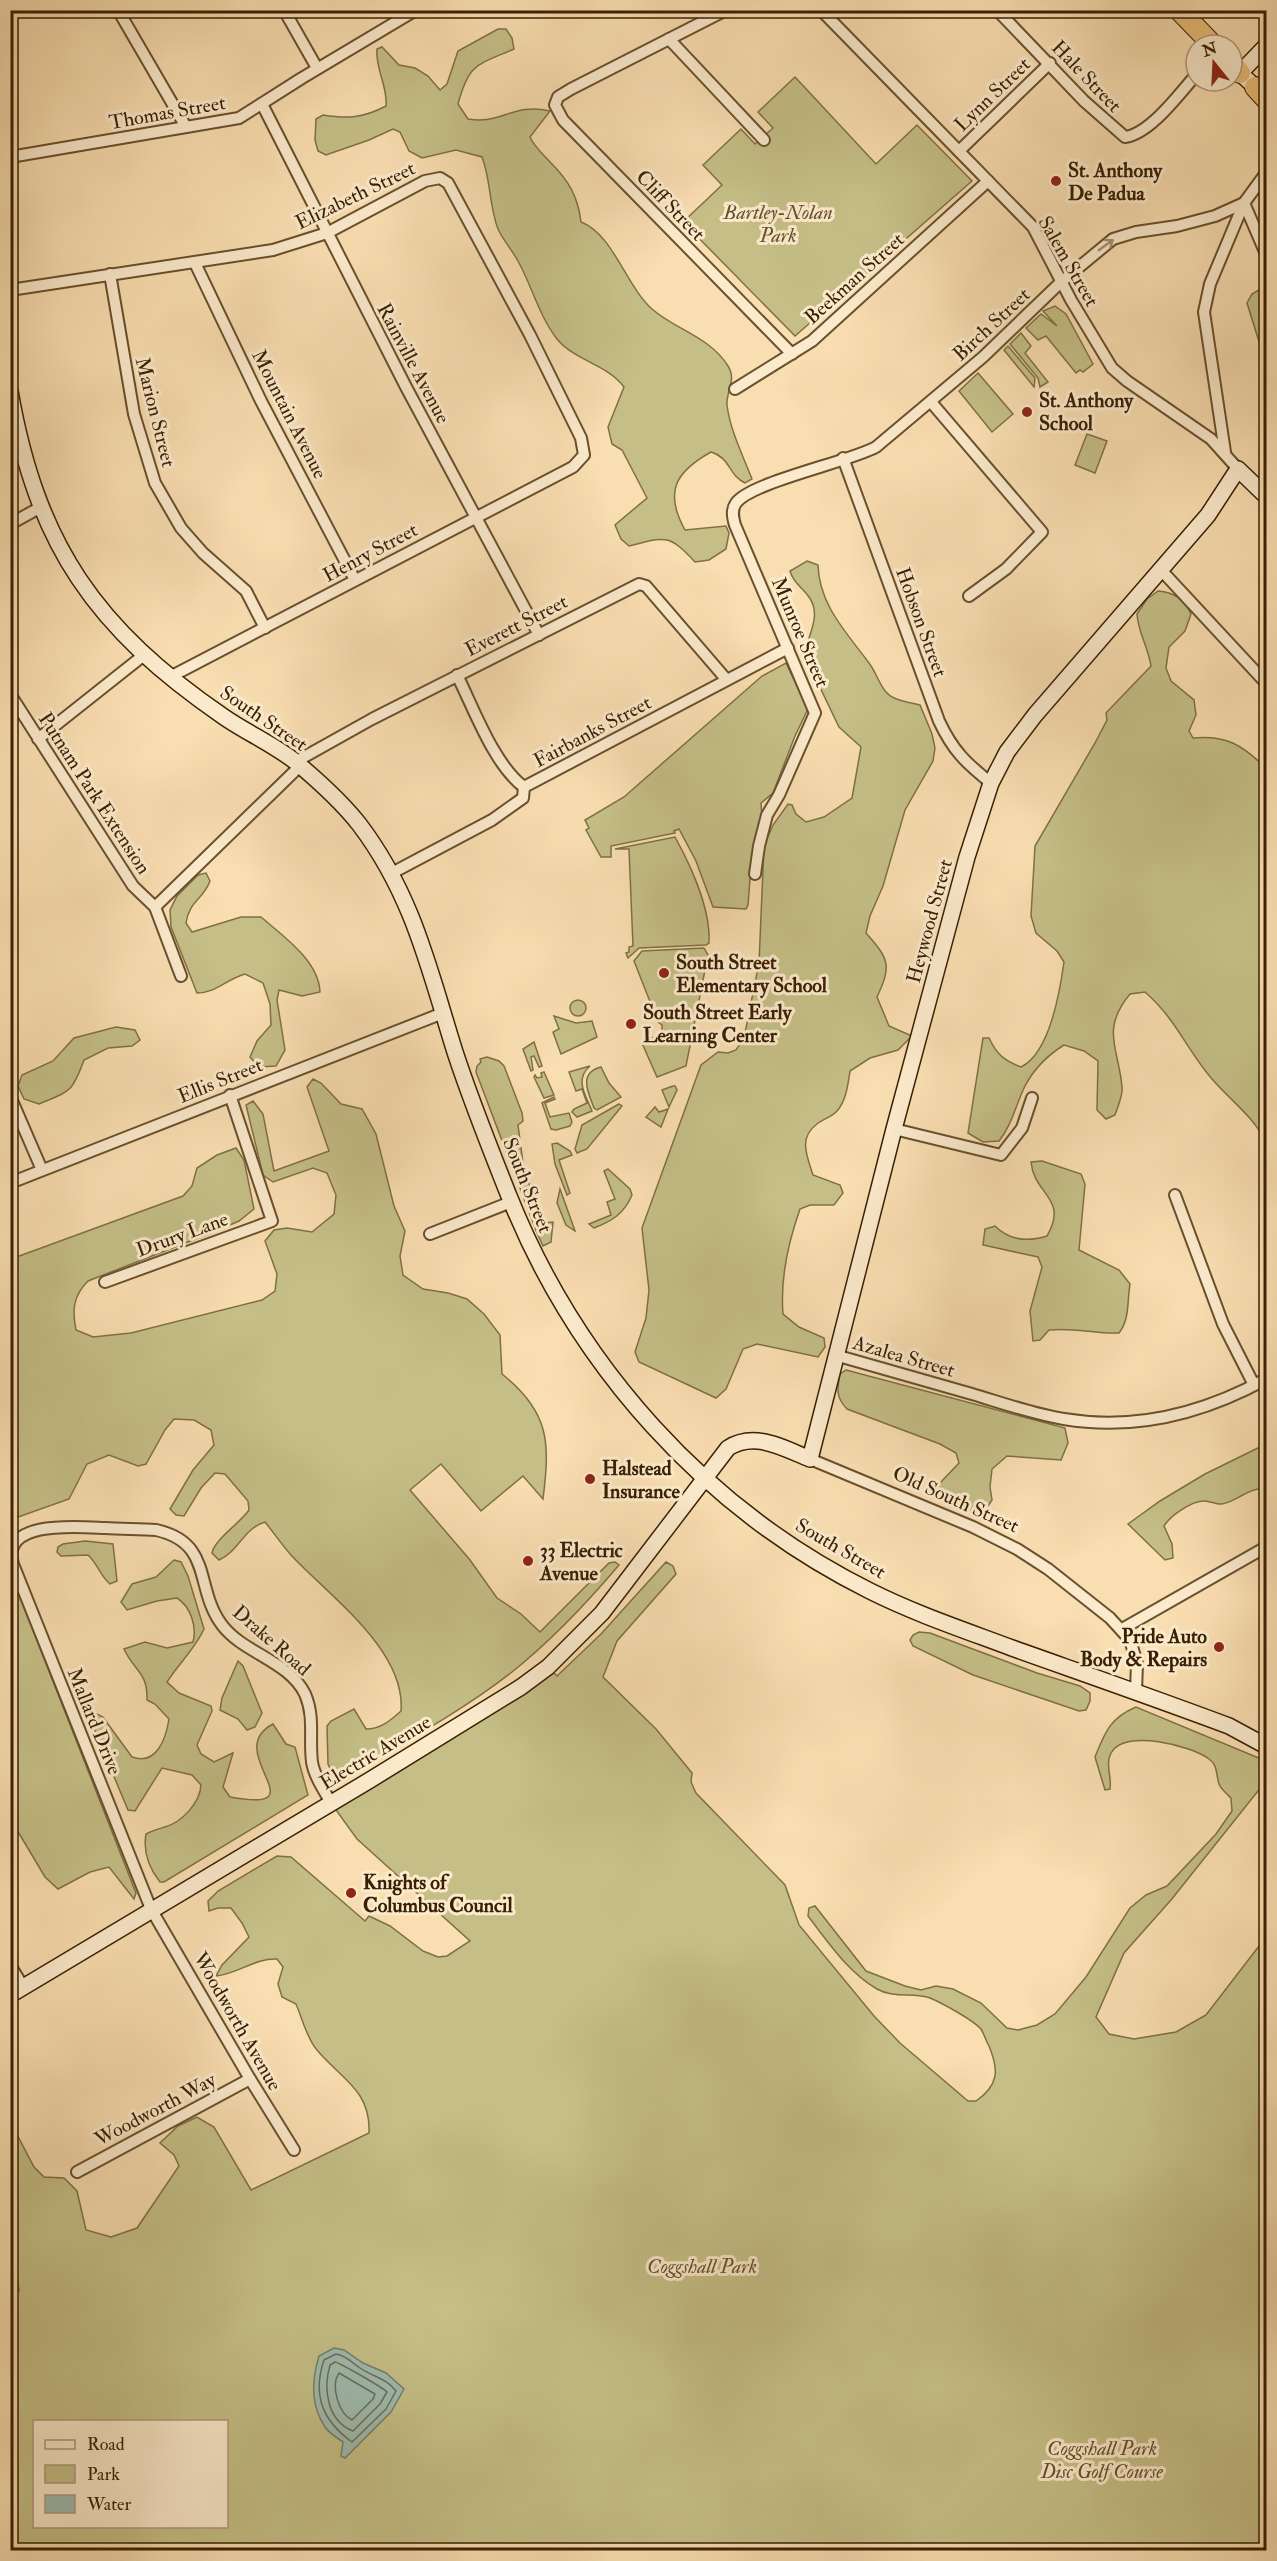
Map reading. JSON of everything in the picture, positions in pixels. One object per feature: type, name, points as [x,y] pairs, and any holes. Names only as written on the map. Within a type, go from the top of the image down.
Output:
[{"type":"highway","points":[[1179,10],[1201,33]]},
{"type":"main road","points":[[1244,63],[1266,46]]},
{"type":"main road","points":[[1244,77],[1261,93]]},
{"type":"main road","name":"South Street","points":[[11,399],[28,470],[57,543],[91,596],[118,631],[170,677],[244,731],[297,764],[353,817],[392,873],[412,918],[482,1129],[511,1202],[547,1282],[576,1330],[615,1383],[658,1434],[705,1479],[777,1535],[842,1577],[873,1593],[949,1625],[1229,1726],[1266,1746]]},
{"type":"main road","points":[[1238,469],[1266,496]]},
{"type":"main road","name":"Heywood Street","points":[[810,1459],[894,1129],[967,857],[991,783],[1007,752],[1035,715],[1162,571],[1208,515],[1238,469]]},
{"type":"main road","name":"Old South Street","points":[[705,1479],[728,1448],[746,1440],[769,1443],[810,1459]]},
{"type":"main road","name":"Electric Avenue","points":[[17,1991],[331,1803],[521,1687],[548,1667],[602,1613],[705,1479]]},
{"type":"street","points":[[118,10],[186,127]]},
{"type":"street","points":[[284,10],[317,69]]},
{"type":"street","name":"Thomas Street","points":[[10,157],[238,118],[416,10]]},
{"type":"street","points":[[726,10],[669,39],[764,140]]},
{"type":"street","name":"Salem Street","points":[[821,10],[1032,227],[1061,282],[1112,368],[1127,381],[1211,439],[1238,469]]},
{"type":"street","name":"Hale Street","points":[[997,10],[1112,128],[1125,137],[1143,129],[1184,87]]},
{"type":"street","name":"Cliff Street","points":[[669,39],[571,89],[558,97],[555,104],[563,120],[792,354]]},
{"type":"street","name":"Lynn Street","points":[[959,151],[1050,63]]},
{"type":"street","name":"Rainville Avenue","points":[[262,104],[475,517],[539,635]]},
{"type":"street","name":"Birch Street","points":[[735,504],[748,494],[843,458],[863,454],[876,447],[986,355],[1061,282],[1113,239],[1215,216],[1244,203],[1266,173]]},
{"type":"street","name":"Elizabeth Street","points":[[10,290],[273,250],[327,233],[435,177],[444,180],[530,334],[581,438],[584,455]]},
{"type":"street","name":"Beekman Street","points":[[735,389],[812,341],[988,181]]},
{"type":"street","points":[[1244,203],[1266,254]]},
{"type":"street","points":[[1226,453],[1206,337],[1204,312],[1210,284],[1244,203]]},
{"type":"street","name":"Mountain Avenue","points":[[195,263],[261,401],[355,580]]},
{"type":"street","name":"Marion Street","points":[[110,274],[134,414],[155,483],[181,528],[203,553],[246,591],[266,628]]},
{"type":"street","points":[[931,402],[1042,532],[1006,569],[969,596]]},
{"type":"street","name":"Henry Street","points":[[170,677],[573,467],[584,455]]},
{"type":"street","name":"Hobson Street","points":[[843,458],[939,722],[950,743],[964,762],[991,783]]},
{"type":"street","name":"Munroe Street","points":[[735,504],[733,514],[735,525],[804,682],[814,716],[767,815],[760,838],[755,873]]},
{"type":"street","points":[[10,524],[41,507]]},
{"type":"street","points":[[1162,571],[1266,683]]},
{"type":"street","name":"Everett Street","points":[[155,907],[297,764],[457,675],[626,589],[642,584],[726,679]]},
{"type":"street","name":"Fairbanks Street","points":[[392,873],[492,820],[523,798],[524,787],[788,648]]},
{"type":"street","points":[[38,738],[144,655]]},
{"type":"street","points":[[457,675],[512,778],[524,787]]},
{"type":"street","name":"Putnam Park Extension","points":[[10,694],[133,886],[155,907]]},
{"type":"street","points":[[155,907],[181,976]]},
{"type":"street","name":"Ellis Street","points":[[10,1183],[443,1013]]},
{"type":"street","name":"Drury Lane","points":[[105,1282],[272,1221],[230,1095]]},
{"type":"street","points":[[10,1096],[42,1170]]},
{"type":"street","points":[[894,1129],[1001,1155],[1022,1128],[1032,1098]]},
{"type":"street","points":[[1175,1195],[1223,1324],[1254,1385]]},
{"type":"street","points":[[430,1234],[511,1202]]},
{"type":"street","name":"Azalea Street","points":[[835,1355],[1065,1419],[1124,1423],[1183,1414],[1211,1405],[1266,1378]]},
{"type":"street","name":"Old South Street","points":[[810,1459],[973,1527],[1017,1549],[1080,1592],[1122,1629],[1134,1648],[1137,1663],[1136,1692]]},
{"type":"street","name":"Drake Road","points":[[14,1545],[28,1534],[62,1527],[156,1530],[170,1534],[188,1545],[198,1558],[209,1600],[226,1630],[288,1674],[302,1689],[312,1717],[313,1767],[331,1803]]},
{"type":"street","name":"Mallard Drive","points":[[14,1545],[11,1552],[13,1564],[151,1909]]},
{"type":"street","points":[[1122,1629],[1266,1547]]},
{"type":"street","name":"Woodworth Avenue","points":[[151,1909],[294,2150]]},
{"type":"street","points":[[10,1965],[17,1991]]},
{"type":"street","name":"Woodworth Way","points":[[77,2172],[250,2079]]},
{"type":"green space","points":[[498,29],[506,29],[512,38],[514,49],[476,67],[466,80],[458,104],[468,119],[490,119],[527,109],[550,111],[530,137],[568,183],[578,205],[581,222],[602,237],[634,287],[652,309],[712,348],[721,356],[732,376],[727,405],[737,443],[752,479],[745,483],[739,480],[722,458],[711,452],[681,475],[675,494],[675,505],[685,530],[726,526],[729,533],[726,549],[709,560],[695,562],[678,546],[666,540],[659,539],[629,546],[621,539],[615,525],[647,498],[622,450],[612,444],[608,427],[624,387],[609,373],[564,346],[551,330],[518,261],[498,229],[482,157],[456,150],[422,158],[409,151],[400,132],[393,129],[326,155],[318,151],[315,140],[316,119],[323,115],[348,117],[363,115],[386,106],[377,49],[382,47],[399,65],[415,68],[428,76],[440,90],[447,84],[458,51]]},
{"type":"green space","name":"Bartley-Nolan Park","points":[[795,77],[876,164],[917,125],[972,181],[795,336],[683,222],[722,185],[703,165],[741,129],[755,144],[773,128],[758,112]]},
{"type":"green space","points":[[1264,287],[1266,289],[1266,364],[1247,303],[1252,294]]},
{"type":"green space","points":[[1055,306],[1066,314],[1093,364],[1083,372],[1080,370],[1076,373],[1046,336],[1038,340],[1026,328],[1041,314],[1057,326],[1043,311]]},
{"type":"green space","points":[[1021,333],[1031,346],[1025,353],[1048,382],[1040,387],[1038,378],[1010,344]]},
{"type":"green space","points":[[1008,346],[1035,378],[1034,387],[1004,350]]},
{"type":"green space","points":[[978,373],[1013,414],[992,432],[959,391]]},
{"type":"green space","points":[[1087,434],[1107,441],[1095,473],[1075,465]]},
{"type":"green space","points":[[807,561],[818,565],[823,593],[829,606],[884,689],[897,699],[920,705],[932,734],[935,748],[933,761],[905,810],[883,886],[870,916],[866,933],[880,949],[886,963],[885,977],[877,997],[889,1026],[912,1036],[898,1050],[870,1058],[850,1071],[840,1107],[811,1129],[806,1141],[813,1175],[840,1185],[843,1193],[834,1205],[810,1205],[800,1209],[786,1260],[783,1314],[799,1327],[824,1338],[825,1347],[818,1357],[757,1344],[743,1349],[726,1389],[716,1398],[639,1362],[635,1352],[646,1318],[649,1290],[642,1228],[701,1065],[718,1052],[728,1053],[736,1050],[744,1038],[759,963],[764,846],[773,825],[788,804],[792,805],[796,814],[806,822],[824,817],[852,798],[861,747],[839,727],[805,656],[813,626],[813,604],[790,571]]},
{"type":"green space","points":[[1158,591],[1178,598],[1191,614],[1185,631],[1169,647],[1166,668],[1171,681],[1194,700],[1196,715],[1189,731],[1193,738],[1215,738],[1233,743],[1266,768],[1266,1142],[1248,1116],[1212,1079],[1165,1013],[1145,992],[1130,994],[1121,1007],[1113,1029],[1122,1090],[1115,1115],[1106,1119],[1097,1110],[1098,1061],[1084,1051],[1064,1045],[1052,1053],[1033,1074],[999,1141],[983,1142],[968,1133],[983,1038],[989,1038],[1002,1057],[1021,1067],[1031,1060],[1046,1035],[1060,989],[1064,962],[1057,951],[1036,933],[1031,916],[1035,846],[1095,743],[1107,720],[1106,713],[1151,666],[1137,614],[1147,599]]},
{"type":"green space","points":[[786,663],[808,709],[773,793],[761,803],[762,817],[751,866],[746,909],[713,907],[696,861],[679,829],[674,831],[675,833],[611,846],[611,857],[601,857],[586,830],[589,828],[585,820],[624,797],[762,676]]},
{"type":"green space","points":[[675,837],[703,903],[709,930],[709,943],[639,948],[628,958],[626,953],[629,952],[629,947],[633,946],[629,849],[615,849]]},
{"type":"green space","points":[[206,873],[210,881],[190,910],[186,923],[192,932],[241,917],[261,917],[307,960],[318,981],[320,992],[302,996],[279,990],[277,1000],[285,1050],[276,1066],[259,1067],[250,1057],[257,1041],[271,1025],[270,1004],[263,983],[245,974],[210,991],[197,993],[171,927],[170,910],[177,896],[198,875]]},
{"type":"green space","points":[[704,948],[708,955],[686,1066],[657,1077],[642,1043],[662,1033],[662,1025],[658,1022],[634,961],[642,951]]},
{"type":"green space","points":[[575,1000],[581,1000],[586,1008],[584,1014],[575,1016],[570,1011],[570,1005]]},
{"type":"green space","points":[[554,1016],[576,1023],[592,1021],[597,1037],[561,1054],[553,1032],[559,1029]]},
{"type":"green space","points":[[116,1027],[135,1030],[140,1040],[132,1046],[108,1048],[84,1060],[73,1085],[64,1093],[39,1104],[24,1099],[18,1086],[22,1075],[53,1061],[74,1038]]},
{"type":"green space","points":[[534,1042],[542,1066],[539,1067],[534,1056],[531,1057],[533,1070],[531,1071],[523,1049]]},
{"type":"green space","points":[[487,1057],[499,1061],[504,1066],[522,1113],[523,1121],[518,1125],[524,1170],[544,1223],[553,1222],[551,1242],[543,1246],[476,1072],[481,1062],[480,1059]]},
{"type":"green space","points":[[590,1066],[585,1071],[582,1082],[592,1111],[577,1117],[572,1112],[574,1109],[587,1103],[582,1089],[576,1091],[569,1072]]},
{"type":"green space","points":[[601,1067],[609,1083],[621,1097],[597,1110],[589,1096],[587,1078],[594,1070]]},
{"type":"green space","points":[[544,1072],[554,1095],[544,1098],[534,1077],[535,1075],[537,1078],[542,1077],[541,1073]]},
{"type":"green space","points":[[313,1079],[321,1083],[341,1104],[362,1109],[376,1134],[394,1206],[405,1231],[400,1256],[403,1275],[423,1289],[467,1299],[484,1314],[500,1335],[502,1374],[530,1402],[543,1430],[546,1461],[543,1499],[523,1476],[481,1511],[441,1464],[410,1490],[470,1560],[497,1598],[521,1614],[540,1632],[609,1563],[615,1562],[619,1565],[568,1621],[512,1672],[429,1728],[342,1778],[335,1779],[328,1764],[327,1726],[331,1721],[354,1709],[366,1729],[381,1726],[401,1711],[399,1688],[391,1667],[378,1645],[362,1625],[291,1555],[265,1522],[252,1529],[226,1556],[219,1560],[212,1553],[222,1537],[249,1510],[248,1501],[225,1474],[215,1473],[201,1488],[184,1516],[176,1515],[170,1509],[193,1470],[214,1445],[211,1430],[194,1420],[174,1419],[165,1430],[146,1464],[138,1466],[109,1455],[87,1464],[69,1499],[10,1520],[11,1259],[183,1196],[192,1186],[197,1168],[217,1155],[236,1148],[244,1160],[254,1209],[239,1221],[88,1281],[79,1292],[75,1304],[76,1330],[93,1337],[131,1333],[262,1300],[275,1291],[277,1274],[265,1241],[274,1230],[287,1228],[312,1232],[334,1214],[336,1195],[327,1173],[313,1168],[273,1182],[263,1175],[246,1105],[253,1101],[263,1114],[274,1171],[329,1151],[307,1087]]},
{"type":"green space","points":[[673,1086],[677,1090],[669,1107],[662,1090]]},
{"type":"green space","points":[[554,1097],[555,1099],[545,1103],[550,1117],[569,1113],[572,1122],[570,1126],[551,1129],[542,1103]]},
{"type":"green space","points":[[619,1104],[622,1106],[587,1149],[577,1153],[575,1149],[582,1125]]},
{"type":"green space","points":[[655,1107],[659,1112],[668,1109],[661,1127],[646,1117]]},
{"type":"green space","points":[[557,1143],[570,1151],[572,1155],[559,1160],[570,1193],[567,1195],[555,1164],[552,1144]]},
{"type":"green space","points":[[1042,1161],[1081,1174],[1085,1184],[1079,1250],[1119,1270],[1130,1284],[1127,1316],[1119,1333],[1049,1330],[1040,1340],[1033,1341],[1030,1311],[1042,1267],[1038,1257],[983,1245],[985,1229],[995,1226],[1013,1237],[1033,1239],[1047,1236],[1053,1223],[1054,1213],[1048,1197],[1033,1173],[1031,1162]]},
{"type":"green space","points":[[608,1169],[630,1189],[632,1195],[617,1216],[594,1228],[589,1224],[611,1215],[607,1202],[615,1199],[604,1171]]},
{"type":"green space","points":[[560,1189],[575,1231],[566,1225],[557,1203]]},
{"type":"green space","points":[[846,1370],[1065,1428],[1068,1443],[1061,1460],[1007,1456],[992,1469],[990,1487],[992,1500],[981,1516],[939,1498],[939,1484],[959,1463],[956,1453],[940,1444],[847,1409],[839,1397],[838,1389],[840,1374]]},
{"type":"green space","points":[[1266,1444],[1266,1489],[1254,1490],[1228,1503],[1198,1502],[1176,1514],[1164,1526],[1172,1544],[1173,1558],[1165,1560],[1128,1524],[1160,1501],[1205,1474]]},
{"type":"green space","points":[[85,1541],[113,1544],[117,1581],[110,1584],[88,1555],[61,1556],[57,1552],[58,1547],[63,1544]]},
{"type":"green space","points":[[174,1560],[181,1562],[188,1576],[204,1629],[167,1682],[179,1693],[211,1706],[212,1711],[197,1745],[201,1754],[214,1762],[233,1753],[223,1787],[230,1797],[256,1800],[268,1797],[270,1789],[257,1750],[260,1736],[273,1724],[286,1744],[295,1747],[308,1795],[164,1882],[160,1882],[148,1859],[145,1847],[146,1834],[178,1821],[184,1816],[194,1805],[201,1785],[192,1775],[162,1768],[135,1811],[128,1810],[92,1724],[92,1717],[97,1714],[103,1717],[132,1757],[148,1758],[163,1742],[169,1719],[155,1704],[147,1700],[143,1677],[124,1649],[145,1642],[167,1648],[193,1642],[192,1618],[177,1598],[127,1610],[121,1602],[132,1584],[156,1577]]},
{"type":"green space","name":"Coggshall Park","points":[[666,1562],[673,1566],[676,1574],[617,1641],[603,1677],[656,1729],[692,1773],[691,1782],[696,1793],[785,1885],[799,1925],[874,2016],[900,2043],[968,2101],[976,2101],[984,2095],[995,2076],[992,2055],[981,2029],[965,2017],[930,1998],[890,1994],[867,1982],[839,1956],[823,1936],[808,1916],[809,1908],[815,1906],[866,1971],[921,1990],[936,1986],[953,1989],[981,2003],[1007,2028],[1018,2030],[1037,2025],[1055,2014],[1086,1977],[1130,1908],[1146,1895],[1167,1886],[1216,1834],[1232,1811],[1231,1798],[1220,1786],[1212,1761],[1188,1749],[1158,1742],[1143,1740],[1118,1746],[1109,1757],[1110,1789],[1105,1790],[1095,1757],[1114,1721],[1136,1707],[1266,1761],[1266,1781],[1171,1900],[1124,1953],[1096,2017],[1109,2034],[1134,2039],[1176,2032],[1206,2015],[1266,1937],[1266,2550],[11,2550],[10,2306],[19,2291],[17,2273],[11,2272],[10,2121],[34,2167],[44,2177],[64,2178],[77,2191],[86,2230],[111,2237],[137,2228],[179,2166],[174,2155],[160,2143],[178,2126],[197,2117],[214,2127],[251,2190],[369,2133],[368,2118],[360,2095],[313,2045],[296,2004],[282,1997],[278,1984],[283,1967],[277,1959],[261,1961],[216,1976],[222,1965],[249,1937],[231,1908],[209,1911],[208,1901],[218,1891],[277,1856],[291,1857],[365,1921],[369,1916],[390,1926],[423,1951],[438,1957],[447,1956],[470,1941],[357,1839],[331,1803],[548,1667],[557,1676],[601,1634]]},
{"type":"green space","points":[[11,1574],[136,1893],[134,1899],[109,1867],[90,1872],[58,1889],[45,1877],[11,1820]]},
{"type":"green space","points":[[919,1632],[930,1633],[1037,1673],[1080,1686],[1090,1693],[1090,1701],[1086,1710],[1079,1711],[973,1675],[913,1646],[910,1640]]},
{"type":"green space","points":[[238,1661],[243,1666],[262,1713],[255,1727],[247,1730],[238,1719],[220,1710],[222,1698]]},
{"type":"water","points":[[334,2348],[344,2350],[363,2363],[386,2373],[404,2389],[391,2412],[345,2458],[341,2456],[343,2442],[325,2427],[320,2419],[314,2392],[319,2356]]},
{"type":"place","name":"St. Anthony De Padua","points":[[1056,181]]},
{"type":"place","name":"St. Anthony School","points":[[1027,412]]},
{"type":"place","name":"South Street Elementary School","points":[[664,973]]},
{"type":"place","name":"South Street Early Learning Center","points":[[631,1024]]},
{"type":"place","name":"Halstead Insurance","points":[[590,1479]]},
{"type":"place","name":"33 Electric Avenue","points":[[528,1561]]},
{"type":"place","name":"Pride Auto Body & Repairs","points":[[1219,1647]]},
{"type":"place","name":"Knights of Columbus Council","points":[[351,1893]]},
{"type":"park label","name":"Coggshall Park Disc Golf Course","points":[[1102,2460]]}]
